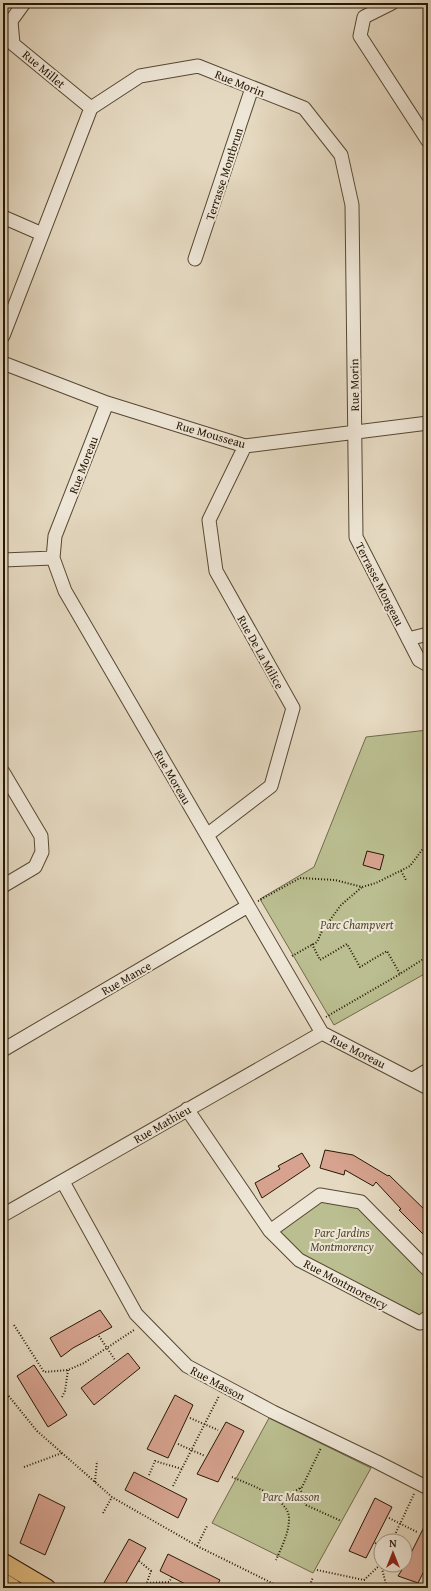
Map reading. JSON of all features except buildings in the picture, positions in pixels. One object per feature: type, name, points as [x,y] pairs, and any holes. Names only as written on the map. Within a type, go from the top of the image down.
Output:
[{"type":"main road","points":[[3,1562],[47,1588]]},
{"type":"street","name":"Rue Millet","points":[[24,3],[11,21],[13,44],[91,108]]},
{"type":"street","points":[[392,3],[364,17],[360,36],[428,141]]},
{"type":"street","name":"Rue Morin","points":[[91,108],[140,76],[198,66],[304,108],[341,155],[352,205],[354,432]]},
{"type":"street","name":"Terrasse Montbrun","points":[[195,259],[252,88]]},
{"type":"street","points":[[3,336],[91,108]]},
{"type":"street","points":[[3,217],[42,234]]},
{"type":"street","name":"Rue Mousseau","points":[[3,363],[107,403],[245,446],[428,423]]},
{"type":"street","name":"Rue Moreau","points":[[107,403],[55,536],[53,558],[65,592],[319,1028],[428,1088]]},
{"type":"street","name":"Terrasse Mongeau","points":[[354,432],[356,537],[419,660],[428,665]]},
{"type":"street","name":"Rue De La Milice","points":[[207,835],[271,786],[293,708],[216,571],[209,520],[245,446]]},
{"type":"street","points":[[3,560],[53,558]]},
{"type":"street","name":"Terrasse Mongeau","points":[[408,638],[428,634]]},
{"type":"street","points":[[3,772],[41,836],[42,852],[35,867],[3,886]]},
{"type":"street","name":"Rue Mance","points":[[3,1050],[248,906]]},
{"type":"street","name":"Rue Mathieu","points":[[3,1215],[63,1182],[187,1109],[319,1028]]},
{"type":"street","points":[[413,1079],[428,1070]]},
{"type":"street","name":"Rue Montmorency","points":[[187,1109],[270,1231],[299,1260],[420,1323],[428,1317]]},
{"type":"street","name":"Rue Masson","points":[[63,1182],[136,1314],[187,1366],[273,1412],[424,1486]]},
{"type":"street","points":[[270,1231],[320,1195],[361,1202],[428,1270]]},
{"type":"street","points":[[9,1586],[18,1571]]},
{"type":"path","points":[[281,962],[317,942],[322,930],[340,905],[362,887],[376,883],[410,866],[428,842]]},
{"type":"path","points":[[401,870],[406,880]]},
{"type":"path","points":[[248,906],[300,878],[336,880],[362,887]]},
{"type":"path","points":[[312,944],[320,960],[347,944],[360,967],[387,951],[400,974]]},
{"type":"path","points":[[319,1028],[428,956]]},
{"type":"path","points":[[14,1325],[44,1372],[68,1370],[84,1363],[144,1323]]},
{"type":"path","points":[[99,1336],[115,1360]]},
{"type":"path","points":[[62,1397],[65,1391],[68,1370]]},
{"type":"path","points":[[173,1486],[224,1386]]},
{"type":"path","points":[[3,1389],[37,1431],[112,1497],[196,1546],[282,1588]]},
{"type":"path","points":[[190,1418],[218,1430]]},
{"type":"path","points":[[278,1500],[300,1488],[326,1437]]},
{"type":"path","points":[[178,1444],[205,1456]]},
{"type":"path","points":[[24,1467],[62,1453]]},
{"type":"path","points":[[95,1482],[97,1461]]},
{"type":"path","points":[[149,1475],[155,1461],[182,1469]]},
{"type":"path","points":[[232,1477],[274,1496],[285,1507],[289,1517],[286,1538],[276,1560]]},
{"type":"path","points":[[396,1533],[400,1523],[424,1486]]},
{"type":"path","points":[[300,1488],[306,1505],[341,1521]]},
{"type":"path","points":[[103,1513],[112,1497]]},
{"type":"path","points":[[389,1518],[417,1532]]},
{"type":"path","points":[[196,1546],[207,1526]]},
{"type":"path","points":[[139,1561],[151,1571],[145,1588]]},
{"type":"path","points":[[317,1570],[364,1580],[373,1572]]},
{"type":"path","points":[[383,1573],[387,1588]]},
{"type":"path","points":[[147,1583],[169,1582],[172,1577]]},
{"type":"path","points":[[309,1588],[313,1577]]},
{"type":"green space","name":"Parc Champvert","points":[[428,730],[428,972],[334,1025],[260,899],[314,867],[366,737]]},
{"type":"green space","name":"Parc Jardins Montmorency","points":[[320,1195],[361,1202],[428,1270],[428,1317],[420,1323],[299,1260],[270,1231]]},
{"type":"green space","name":"Parc Masson","points":[[269,1418],[371,1468],[313,1573],[212,1523]]}]
